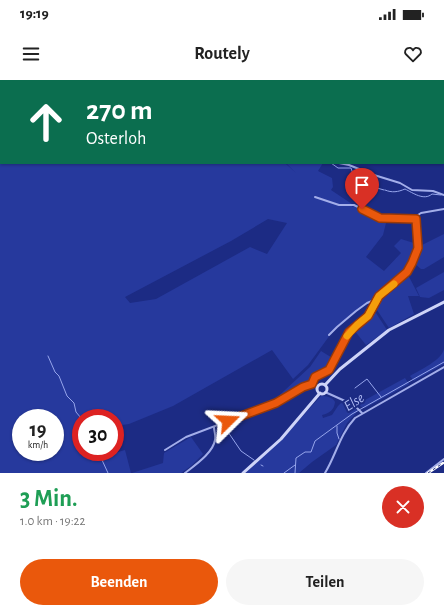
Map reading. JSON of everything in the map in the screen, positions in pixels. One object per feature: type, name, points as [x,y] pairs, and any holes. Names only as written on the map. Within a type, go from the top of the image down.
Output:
[{"type":"main road","points":[[320,393],[318,386],[322,384],[325,385],[340,369],[388,330],[444,302]]},
{"type":"main road","points":[[243,473],[289,430],[320,393],[322,394],[325,392],[327,388],[325,385]]},
{"type":"street","points":[[344,164],[400,183],[412,190],[433,191],[444,195]]},
{"type":"street","points":[[315,197],[339,205],[354,205],[380,218],[416,219]]},
{"type":"street","points":[[329,335],[356,311],[377,299],[407,272],[418,248],[416,219],[418,215],[421,213],[444,209]]},
{"type":"street","points":[[312,384],[315,377],[329,370],[347,336],[368,316],[377,299]]},
{"type":"street","points":[[325,473],[346,429],[355,418],[362,412],[444,367]]},
{"type":"street","points":[[165,450],[186,437],[276,403],[303,387],[312,384],[318,386]]},
{"type":"street","points":[[325,392],[357,407],[362,412]]},
{"type":"street","points":[[186,473],[212,447],[215,437],[214,427]]},
{"type":"street","points":[[426,473],[444,459]]},
{"type":"shaded area","points":[[0,164],[286,164],[296,173],[287,164],[322,164],[318,171],[332,178],[333,187],[331,190],[352,204],[352,207],[354,206],[379,218],[387,219],[383,235],[366,257],[384,271],[401,253],[394,246],[401,239],[417,244],[415,254],[406,271],[419,296],[408,296],[414,314],[389,328],[375,307],[379,299],[367,303],[336,327],[308,365],[293,379],[272,350],[173,406],[129,424],[124,425],[124,409],[72,409],[72,461],[124,461],[125,450],[131,473],[0,473]],"holes":[[[268,219],[287,223],[267,254],[250,247],[156,299],[130,303],[125,297],[231,241]]]},
{"type":"shaded area","points":[[444,234],[444,257],[424,269],[421,269],[414,263],[420,246]]},
{"type":"shaded area","points":[[444,272],[444,290],[429,298],[420,297],[416,288]]},
{"type":"shaded area","points":[[376,313],[387,330],[366,345],[354,330]]},
{"type":"shaded area","points":[[444,349],[444,364],[414,381],[410,376],[435,361]]},
{"type":"shaded area","points":[[321,351],[334,359],[328,370],[314,376],[311,382],[272,402],[310,367]]},
{"type":"shaded area","points":[[405,378],[409,384],[365,408],[357,404],[363,399],[365,400]]},
{"type":"shaded area","points":[[321,396],[331,398],[335,402],[331,411],[322,415],[323,418],[332,415],[341,403],[350,405],[357,410],[357,412],[347,423],[336,445],[299,473],[245,473],[279,442]]},
{"type":"shaded area","points":[[191,437],[203,454],[191,466],[181,473],[132,473],[163,463],[164,453]]},
{"type":"waterway","points":[[332,164],[338,168],[351,168],[353,174]]},
{"type":"waterway","points":[[354,175],[363,184],[384,190]]},
{"type":"waterway","points":[[385,190],[395,192],[405,189],[422,197],[432,194],[441,195]]},
{"type":"waterway","points":[[48,356],[55,372],[59,376],[67,396],[74,403],[75,409]]},
{"type":"waterway","name":"Else","points":[[295,473],[296,458],[305,452],[311,452],[315,441],[352,414],[444,362]]},
{"type":"waterway","points":[[355,388],[367,379],[381,397]]},
{"type":"waterway","points":[[337,426],[339,439]]},
{"type":"waterway","points":[[226,429],[241,451],[254,460]]},
{"type":"waterway","points":[[102,461],[108,473]]},
{"type":"waterway","points":[[284,473],[295,465]]},
{"type":"railway","points":[[428,473],[443,463]]},
{"type":"slow traffic","points":[[347,336],[349,332],[368,316],[379,296],[394,284]]},
{"type":"route","points":[[228,421],[276,403],[303,387],[312,384],[315,377],[320,374],[328,372],[349,332],[368,316],[379,296],[407,272],[418,248],[416,219],[380,218],[362,209]]}]
